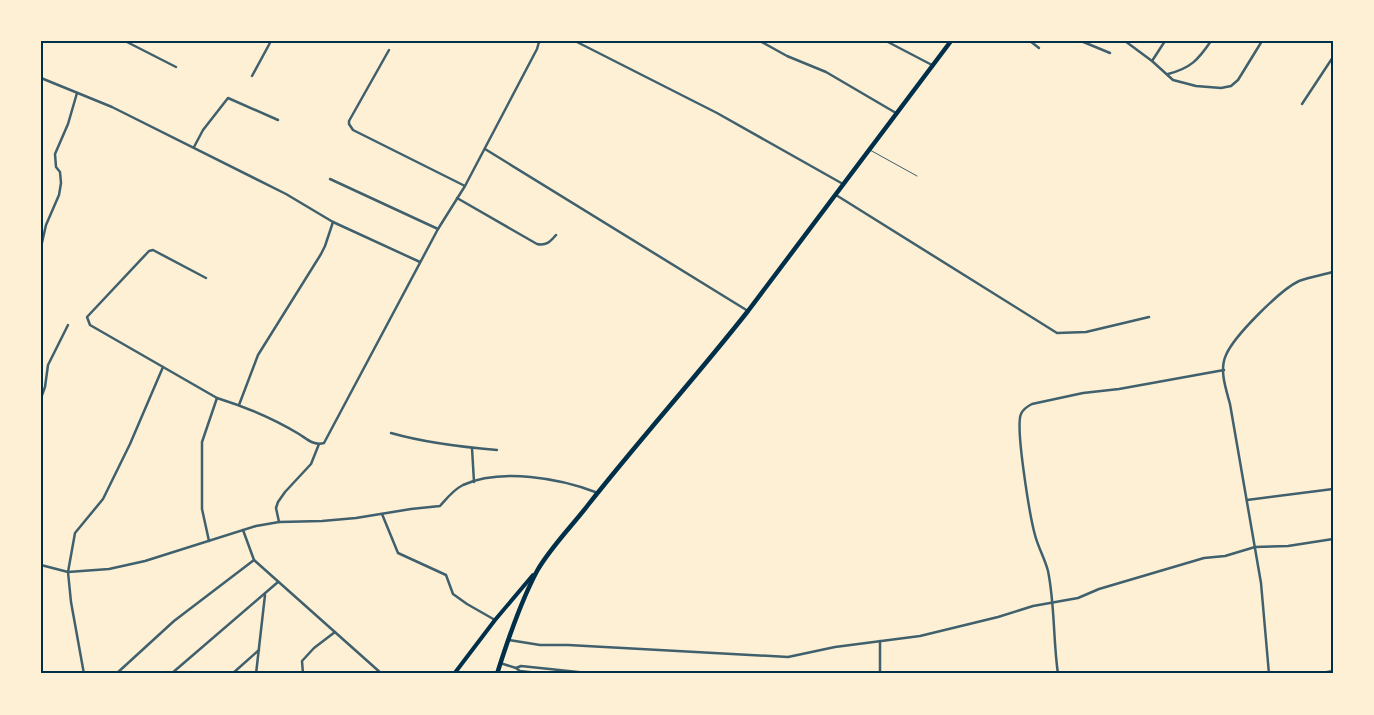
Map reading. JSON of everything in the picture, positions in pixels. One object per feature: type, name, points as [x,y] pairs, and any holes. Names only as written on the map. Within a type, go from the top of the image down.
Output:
[{"type":"main road","points":[[454,674],[495,620],[748,311],[836,196],[950,41]]},
{"type":"main road","points":[[497,674],[507,640],[538,569]]},
{"type":"street","points":[[126,41],[176,67]]},
{"type":"street","points":[[252,76],[270,41]]},
{"type":"street","points":[[206,278],[153,250],[149,251],[87,317],[90,325],[217,398],[239,405],[282,424],[312,442],[324,443],[438,229],[465,186],[537,49],[539,42],[529,41]]},
{"type":"street","points":[[575,41],[717,113],[844,184]]},
{"type":"street","points":[[760,41],[787,56],[826,72],[897,114]]},
{"type":"street","points":[[886,41],[932,65]]},
{"type":"street","points":[[1030,41],[1039,48]]},
{"type":"street","points":[[1081,41],[1110,53]]},
{"type":"street","points":[[1125,41],[1152,61],[1173,80],[1196,86],[1221,88],[1231,86],[1238,80],[1262,41]]},
{"type":"street","points":[[1152,61],[1165,41]]},
{"type":"street","points":[[1168,74],[1181,71],[1198,59],[1211,41]]},
{"type":"street","points":[[389,50],[349,120],[352,130],[465,186]]},
{"type":"street","points":[[1302,104],[1333,57]]},
{"type":"street","points":[[41,78],[112,107],[286,194],[333,222],[420,262]]},
{"type":"street","points":[[41,247],[46,225],[59,195],[61,183],[60,172],[56,166],[54,154],[68,124],[77,92]]},
{"type":"street","points":[[194,147],[203,130],[228,98],[278,120]]},
{"type":"street","points":[[485,148],[748,311]]},
{"type":"street","points":[[330,178],[438,229]]},
{"type":"street","points":[[836,196],[1057,333],[1086,332],[1149,317]]},
{"type":"street","points":[[457,198],[536,244],[550,243],[556,235]]},
{"type":"street","points":[[239,405],[258,355],[321,254],[333,222]]},
{"type":"street","points":[[1269,674],[1261,583],[1230,404],[1224,385],[1226,356],[1241,332],[1281,294],[1299,282],[1333,272]]},
{"type":"street","points":[[41,398],[45,388],[48,365],[68,325]]},
{"type":"street","points":[[84,674],[71,602],[68,572],[75,533],[103,498],[130,444],[163,367]]},
{"type":"street","points":[[1057,674],[1048,571],[1035,534],[1022,458],[1018,426],[1021,412],[1032,404],[1083,393],[1119,389],[1224,370]]},
{"type":"street","points":[[209,541],[202,509],[202,442],[217,398]]},
{"type":"street","points":[[391,433],[411,439],[498,450]]},
{"type":"street","points":[[279,522],[276,508],[278,502],[311,464],[319,444]]},
{"type":"street","points":[[472,448],[474,482]]},
{"type":"street","points":[[41,565],[68,572],[109,569],[145,561],[243,529],[279,522],[322,521],[440,506],[452,492],[462,486],[499,477],[539,478],[578,485],[598,493]]},
{"type":"street","points":[[1247,500],[1333,489]]},
{"type":"street","points":[[382,514],[398,553],[446,575],[453,594],[495,620]]},
{"type":"street","points":[[243,529],[254,560],[382,674]]},
{"type":"street","points":[[507,640],[551,646],[568,645],[788,657],[835,647],[920,636],[998,617],[1033,606],[1078,598],[1099,589],[1204,558],[1225,556],[1255,547],[1288,546],[1333,540]]},
{"type":"street","points":[[116,674],[174,621],[254,560]]},
{"type":"street","points":[[171,674],[278,582]]},
{"type":"street","points":[[256,674],[265,593]]},
{"type":"street","points":[[303,674],[302,661],[314,648],[335,632]]},
{"type":"street","points":[[880,641],[880,674]]},
{"type":"street","points":[[232,674],[259,650]]},
{"type":"street","points":[[500,663],[520,671],[547,674]]},
{"type":"street","points":[[516,668],[521,666],[597,674]]},
{"type":"street","points":[[1316,674],[1333,671]]},
{"type":"lane","points":[[870,150],[917,176]]}]
